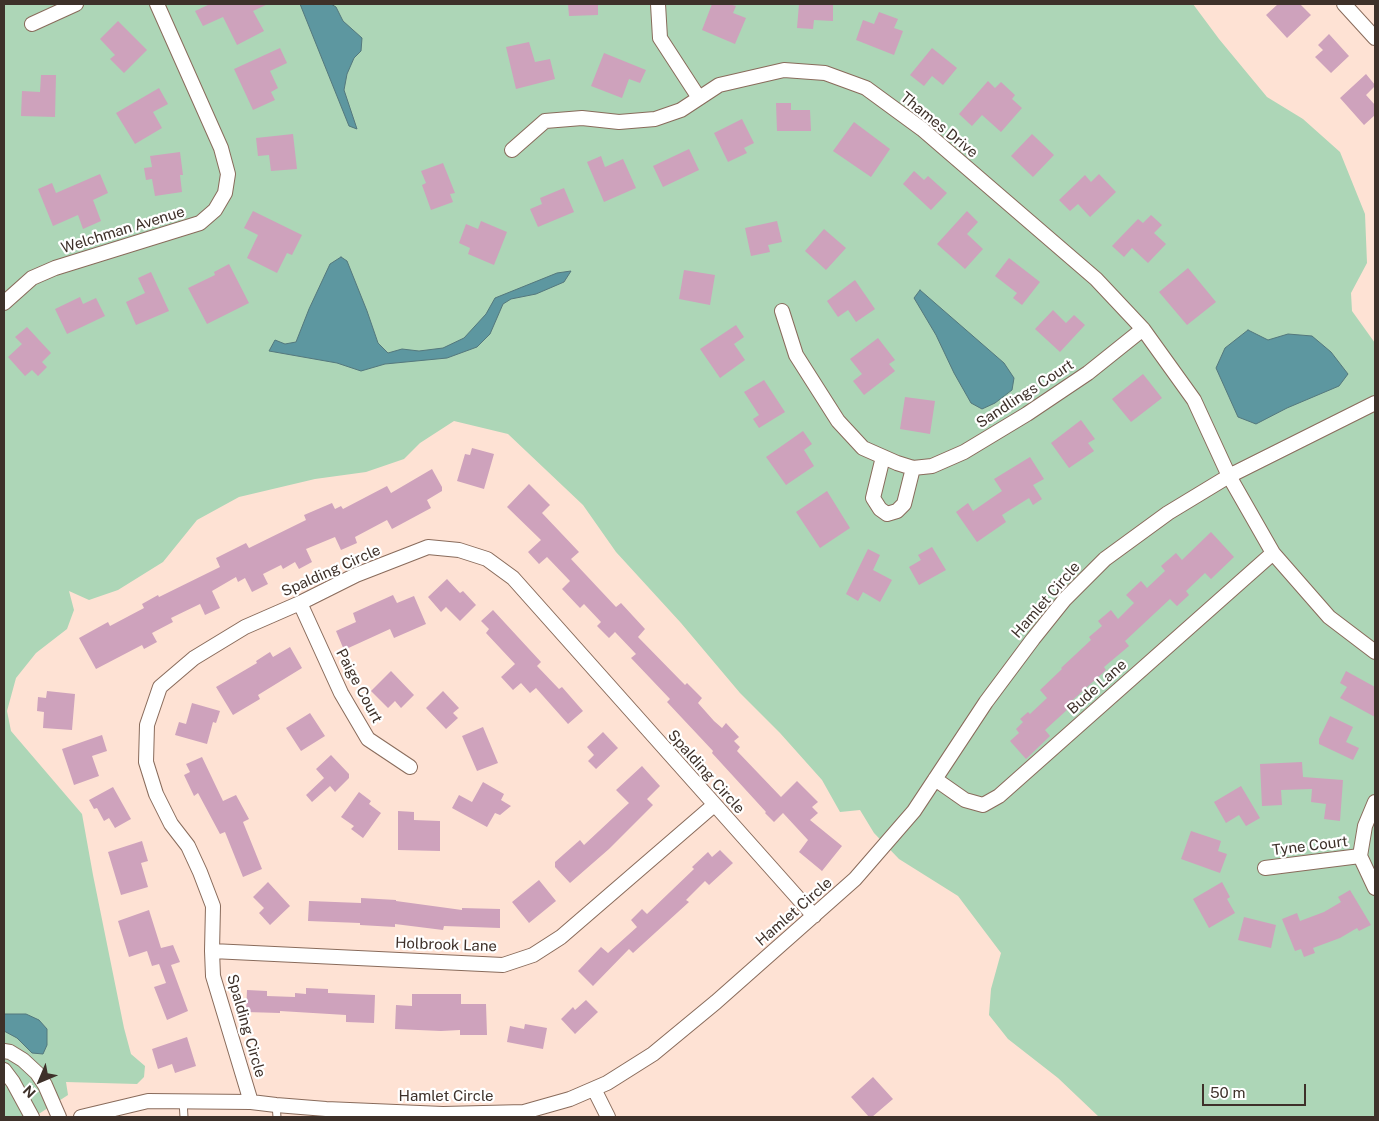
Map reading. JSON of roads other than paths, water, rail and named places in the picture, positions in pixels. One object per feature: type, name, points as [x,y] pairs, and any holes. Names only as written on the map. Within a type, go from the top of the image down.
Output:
[{"type":"street","points":[[32,24],[76,4]]},
{"type":"street","name":"Welchman Avenue","points":[[4,303],[32,278],[55,268],[200,223],[215,210],[225,193],[228,174],[221,148],[157,4]]},
{"type":"street","points":[[658,4],[660,38],[699,98]]},
{"type":"street","points":[[1344,4],[1375,38]]},
{"type":"street","name":"Thames Drive","points":[[512,150],[545,121],[582,118],[619,122],[655,119],[681,110],[719,86],[784,70],[826,73],[866,88],[922,129],[1088,273],[1144,329],[1194,400],[1229,476],[1273,553],[1330,617],[1375,652]]},
{"type":"street","points":[[782,311],[796,355],[838,421],[863,448],[913,468],[904,504],[897,510],[887,514],[880,509],[873,498],[883,457]]},
{"type":"street","name":"Sandlings Court","points":[[913,468],[932,466],[964,452],[1019,419],[1088,372],[1144,329]]},
{"type":"street","name":"Hamlet Circle","points":[[81,1117],[148,1101],[251,1102],[276,1111],[326,1109],[426,1115],[524,1112],[570,1099],[607,1083],[653,1054],[716,1002],[855,879],[914,811],[986,702],[1033,639],[1065,599],[1105,559],[1168,513],[1229,476],[1375,403]]},
{"type":"street","name":"Spalding Circle","points":[[251,1102],[213,976],[213,906],[188,846],[171,824],[156,794],[146,762],[147,726],[160,687],[194,658],[245,628],[356,575],[428,547],[459,550],[487,559],[513,578],[814,916]]},
{"type":"street","name":"Bude Lane","points":[[935,780],[965,800],[983,805],[1000,796],[1273,553]]},
{"type":"street","name":"Paige Court","points":[[300,603],[341,693],[368,739],[410,767]]},
{"type":"street","points":[[1375,802],[1365,826],[1360,856],[1375,888]]},
{"type":"street","name":"Holbrook Lane","points":[[212,951],[503,964],[533,955],[561,937],[714,805]]},
{"type":"street","name":"Tyne Court","points":[[1265,868],[1360,856]]},
{"type":"street","points":[[4,1051],[10,1052],[23,1060],[37,1073],[60,1117]]},
{"type":"street","points":[[4,1070],[14,1082],[32,1117]]},
{"type":"street","points":[[594,1090],[608,1117]]},
{"type":"lane","points":[[183,1101],[184,1117]]},
{"type":"water","points":[[300,4],[331,4],[336,7],[343,21],[362,38],[361,51],[354,58],[347,74],[344,90],[357,129],[349,126]]},
{"type":"water","points":[[341,257],[347,261],[378,343],[388,353],[402,349],[419,351],[443,348],[464,338],[486,314],[495,298],[557,273],[571,271],[564,282],[536,294],[511,299],[503,304],[490,334],[477,347],[447,358],[385,364],[361,371],[337,363],[269,351],[275,340],[285,344],[296,342],[330,264]]},
{"type":"water","points":[[920,290],[1004,363],[1014,378],[1012,390],[995,403],[982,409],[971,403],[936,335],[914,298]]},
{"type":"water","points":[[1248,330],[1268,340],[1288,334],[1312,336],[1331,352],[1348,374],[1339,386],[1287,408],[1256,424],[1238,417],[1216,368],[1225,348]]},
{"type":"water","points":[[4,1014],[26,1014],[39,1020],[47,1029],[47,1045],[43,1054],[32,1053],[17,1038],[4,1031]]}]
